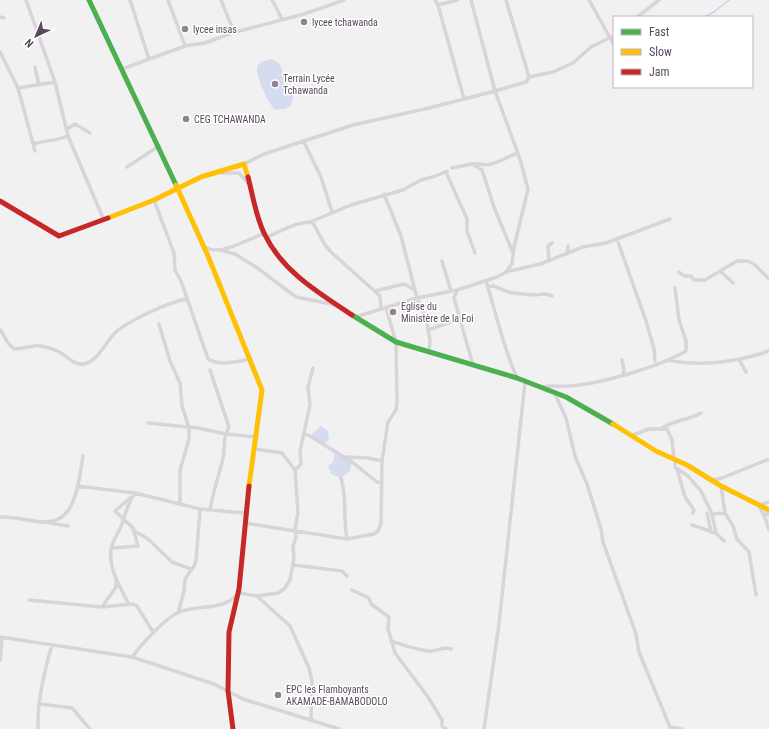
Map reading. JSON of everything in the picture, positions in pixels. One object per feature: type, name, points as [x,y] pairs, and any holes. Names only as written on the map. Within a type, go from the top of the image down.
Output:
[{"type":"street","points":[[26,0],[55,82],[68,136],[103,218]]},
{"type":"street","points":[[89,0],[178,188],[204,247],[262,390],[246,513],[239,593],[229,632],[228,691],[233,729]]},
{"type":"street","points":[[130,0],[149,59]]},
{"type":"street","points":[[168,0],[185,46]]},
{"type":"street","points":[[221,0],[234,32]]},
{"type":"street","points":[[272,0],[282,19]]},
{"type":"street","points":[[122,69],[185,46],[205,43],[234,32],[304,14],[344,0]]},
{"type":"street","points":[[435,0],[438,5],[464,99]]},
{"type":"street","points":[[438,5],[458,0]]},
{"type":"street","points":[[471,0],[495,91],[518,153],[528,189],[512,264],[506,272]]},
{"type":"street","points":[[506,0],[529,77]]},
{"type":"street","points":[[0,201],[57,236],[154,200],[201,177],[244,164],[264,154],[353,125],[464,99],[526,82],[529,77],[553,72],[573,63],[592,47],[611,35],[589,0]]},
{"type":"street","points":[[638,16],[659,0]]},
{"type":"street","points":[[0,52],[18,88],[27,126],[35,151]]},
{"type":"street","points":[[35,68],[39,85]]},
{"type":"street","points":[[18,88],[55,82]]},
{"type":"street","points":[[67,129],[75,124],[90,133]]},
{"type":"street","points":[[34,144],[47,140],[57,141],[68,136]]},
{"type":"street","points":[[304,142],[321,177],[332,212]]},
{"type":"street","points":[[127,167],[159,146]]},
{"type":"street","points":[[452,168],[477,163],[483,166],[501,161],[506,156],[518,153]]},
{"type":"street","points":[[244,164],[265,236],[281,260],[306,283],[354,318],[396,342],[517,378],[525,382],[544,387],[569,386],[622,375],[667,360],[686,351],[686,341],[679,320],[675,288]]},
{"type":"street","points":[[472,164],[482,170],[494,207],[513,254]]},
{"type":"street","points":[[219,172],[239,173],[249,185]]},
{"type":"street","points":[[220,250],[310,222],[332,212],[384,194],[403,190],[421,180],[447,172],[468,219],[468,231],[475,253]]},
{"type":"street","points":[[384,194],[401,236],[417,298],[426,318],[429,352]]},
{"type":"street","points":[[154,200],[174,253],[174,267],[208,359],[213,362],[233,363],[250,359]]},
{"type":"street","points":[[354,318],[417,298],[450,292],[486,281],[506,272],[549,261],[583,247],[618,239],[670,219]]},
{"type":"street","points":[[245,523],[347,539],[374,534],[378,531],[381,523],[382,461],[388,422],[396,410],[396,342],[380,296],[324,245],[315,226],[310,222]]},
{"type":"street","points":[[618,239],[646,321],[654,349],[655,361]]},
{"type":"street","points":[[549,261],[548,246],[552,243]]},
{"type":"street","points":[[566,254],[568,246]]},
{"type":"street","points":[[204,247],[211,250],[220,250],[234,254],[256,267],[296,297],[337,306]]},
{"type":"street","points":[[679,272],[681,275],[691,276],[694,280],[704,280],[737,261],[747,260],[760,268],[769,278]]},
{"type":"street","points":[[442,261],[473,365]]},
{"type":"street","points":[[720,271],[733,283]]},
{"type":"street","points":[[375,291],[404,284],[408,281],[411,275]]},
{"type":"street","points":[[486,281],[496,318],[504,339],[508,358],[517,378]]},
{"type":"street","points":[[404,284],[415,290]]},
{"type":"street","points":[[488,287],[493,286],[513,294],[529,293],[535,295],[543,293],[552,296]]},
{"type":"street","points":[[454,298],[457,290]]},
{"type":"street","points":[[0,329],[8,343],[14,349],[23,349],[35,345],[57,350],[79,364],[86,363],[96,357],[123,325],[167,304],[187,299]]},
{"type":"street","points":[[362,322],[366,314]]},
{"type":"street","points":[[428,330],[459,319]]},
{"type":"street","points":[[159,324],[170,361],[180,383],[182,406],[189,428],[189,439],[180,470],[180,503]]},
{"type":"street","points":[[667,360],[698,364],[739,359],[768,351]]},
{"type":"street","points":[[739,359],[746,372]]},
{"type":"street","points":[[622,360],[624,371],[622,375]]},
{"type":"street","points":[[295,470],[301,464],[300,451],[305,434],[310,405],[308,387],[313,368]]},
{"type":"street","points":[[210,370],[229,427],[223,443],[223,457],[219,467],[210,510]]},
{"type":"street","points":[[484,729],[499,624],[525,382]]},
{"type":"street","points":[[544,387],[555,394],[566,397],[634,435],[656,451],[674,459],[713,480],[721,486],[769,510]]},
{"type":"street","points":[[555,394],[566,418],[575,456],[587,484],[601,529],[603,542],[636,634],[639,652],[670,727],[682,729]]},
{"type":"street","points":[[634,435],[649,429],[662,428],[679,421],[693,418],[701,413]]},
{"type":"street","points":[[148,423],[257,437]]},
{"type":"street","points":[[662,428],[667,429],[670,432],[674,464],[677,469],[685,498],[694,510],[693,513]]},
{"type":"street","points":[[305,434],[344,457],[377,482],[382,483]]},
{"type":"street","points":[[239,593],[257,596],[278,593],[284,589],[290,580],[294,558],[293,546],[296,537],[295,530],[298,512],[295,470],[282,452],[255,449]]},
{"type":"street","points":[[47,522],[60,520],[69,512],[84,456]]},
{"type":"street","points":[[344,457],[368,458],[382,461]]},
{"type":"street","points":[[713,480],[752,468],[769,459]]},
{"type":"street","points":[[677,469],[688,476],[701,491],[712,514],[716,533],[724,541]]},
{"type":"street","points":[[340,478],[344,489],[344,520],[347,539]]},
{"type":"street","points":[[77,486],[134,493],[210,510],[246,513]]},
{"type":"street","points":[[721,486],[725,513],[733,526],[738,539],[749,552],[756,595]]},
{"type":"street","points":[[129,604],[116,578],[112,566],[112,548],[127,503],[134,493]]},
{"type":"street","points":[[131,497],[115,511],[133,530],[148,538],[172,562],[191,569]]},
{"type":"street","points":[[759,504],[769,502]]},
{"type":"street","points":[[759,504],[769,530]]},
{"type":"street","points":[[178,613],[184,591],[185,579],[194,566],[198,549],[197,526],[200,508]]},
{"type":"street","points":[[761,511],[769,515]]},
{"type":"street","points":[[707,513],[711,532]]},
{"type":"street","points":[[712,514],[725,513]]},
{"type":"street","points":[[0,517],[47,522],[68,526]]},
{"type":"street","points":[[692,525],[706,528],[711,532],[716,533]]},
{"type":"street","points":[[112,548],[138,546],[133,530]]},
{"type":"street","points":[[293,565],[342,571],[347,576]]},
{"type":"street","points":[[102,608],[116,587],[116,578]]},
{"type":"street","points":[[352,590],[369,598],[371,604],[387,615],[389,623],[388,629],[395,653],[428,697],[442,720],[442,726],[446,729]]},
{"type":"street","points":[[132,657],[141,644],[153,632],[178,613],[228,603],[239,593]]},
{"type":"street","points":[[257,596],[290,626],[306,659],[312,681],[311,719]]},
{"type":"street","points":[[29,600],[102,608],[129,604],[137,606],[153,632]]},
{"type":"street","points":[[0,660],[1,638],[132,657],[214,684],[243,698],[339,729]]},
{"type":"street","points":[[391,641],[424,650],[439,650],[447,647],[451,649]]},
{"type":"street","points":[[38,729],[44,672],[52,645]]},
{"type":"street","points":[[40,704],[72,708],[90,729]]},
{"type":"shaded area","name":"Terrain Lycée Tchawanda","points":[[272,59],[280,64],[293,98],[291,105],[285,109],[275,110],[272,107],[262,88],[258,75],[258,65]]},
{"type":"shaded area","points":[[321,426],[328,431],[329,440],[324,444],[310,436]]},
{"type":"shaded area","points":[[335,451],[352,462],[350,471],[341,478],[331,474],[328,466],[333,462]]},
{"type":"waterway","points":[[706,16],[714,12],[729,0]]},
{"type":"traffic: fast","points":[[89,0],[176,185]]},
{"type":"traffic: fast","points":[[352,315],[396,342],[517,378],[566,397],[613,424]]},
{"type":"traffic: slow","points":[[108,218],[154,200],[201,177],[244,164],[248,177]]},
{"type":"traffic: slow","points":[[176,185],[208,256],[262,390],[249,486]]},
{"type":"traffic: slow","points":[[613,424],[656,451],[687,465],[721,486],[769,510]]},
{"type":"traffic: jam","points":[[248,177],[259,221],[265,235],[282,260],[303,281],[352,315]]},
{"type":"traffic: jam","points":[[0,201],[59,236],[108,218]]},
{"type":"traffic: jam","points":[[233,729],[228,691],[229,632],[239,589],[249,486]]},
{"type":"place","name":"lycee tchawanda","points":[[304,22]]},
{"type":"place","name":"lycee insas","points":[[185,29]]},
{"type":"place","name":"Terrain Lycée Tchawanda","points":[[275,84]]},
{"type":"place","name":"CEG TCHAWANDA","points":[[186,119]]},
{"type":"place","name":"Eglise du Ministère de la Foi","points":[[393,312]]},
{"type":"place","name":"EPC les Flamboyants AKAMADE-BAMABODOLO","points":[[278,695]]}]
